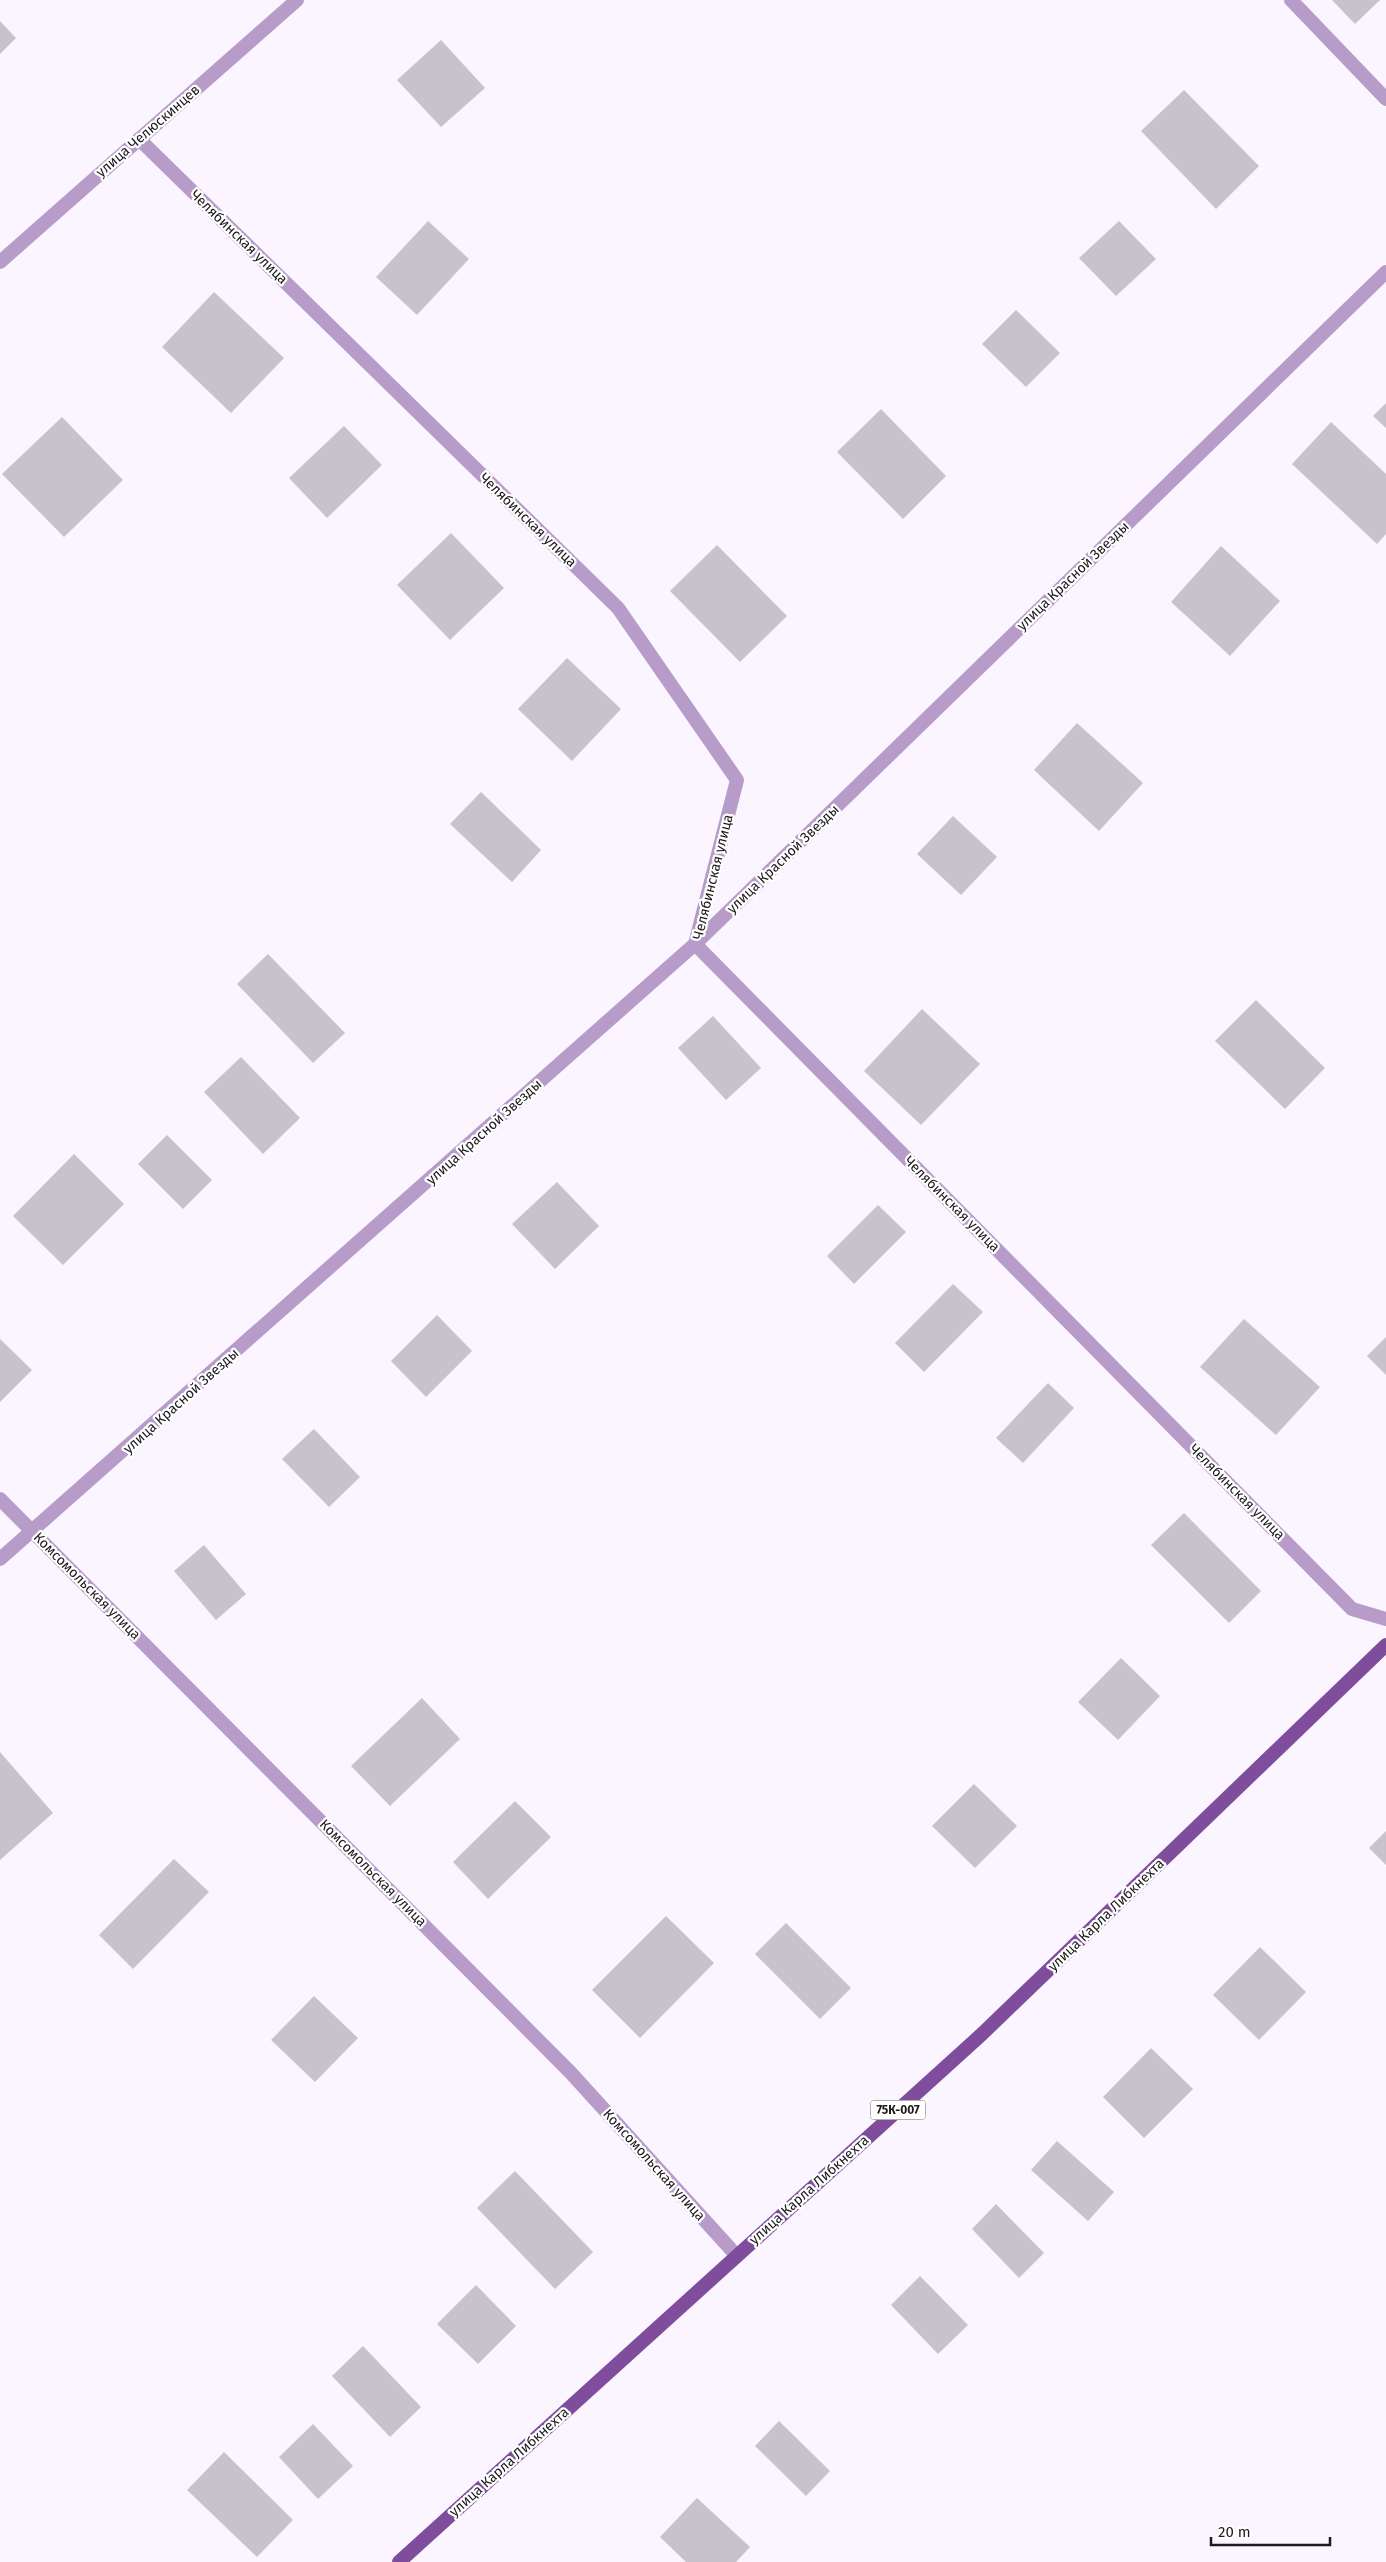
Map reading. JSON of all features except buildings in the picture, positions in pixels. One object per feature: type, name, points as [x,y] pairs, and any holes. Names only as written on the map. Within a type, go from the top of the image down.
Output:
[{"type":"main road","name":"улица Карла Либкнехта","points":[[399,2562],[982,2034],[1386,1645]]},
{"type":"street","name":"улица Челюскинцев","points":[[0,262],[297,0]]},
{"type":"street","points":[[1291,0],[1386,99]]},
{"type":"street","name":"Челябинская улица","points":[[139,139],[618,608],[697,722],[737,780],[695,944],[1352,1609],[1386,1619]]},
{"type":"street","name":"улица Красной Звезды","points":[[0,1559],[33,1532],[695,944],[1386,272]]},
{"type":"street","name":"Комсомольская улица","points":[[0,1499],[571,2073],[737,2256]]}]
